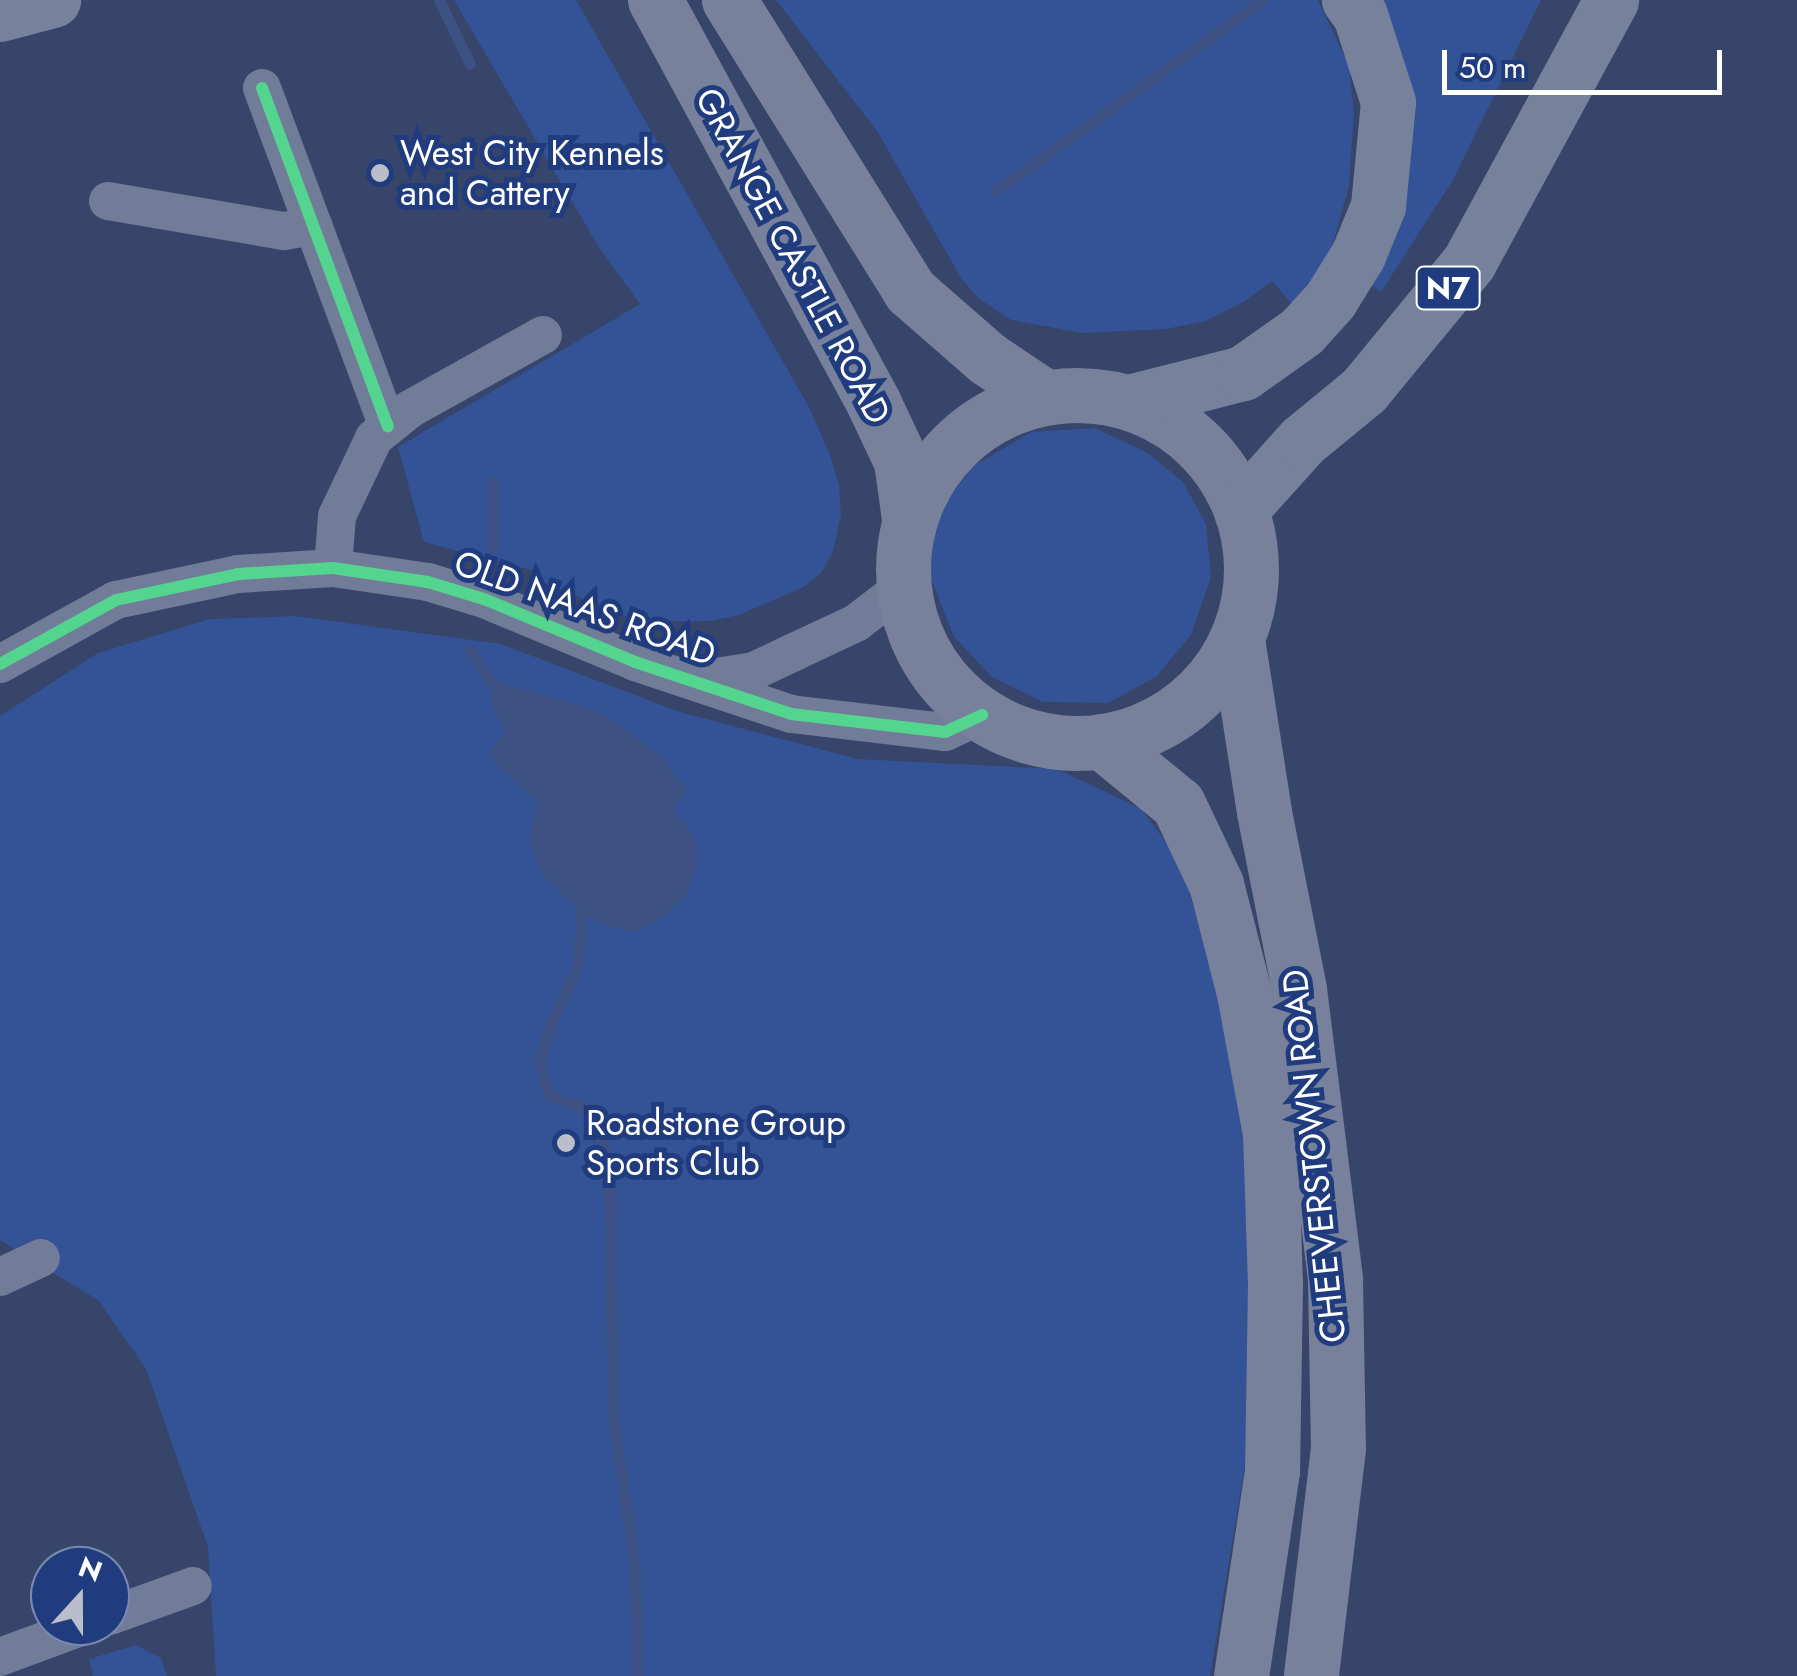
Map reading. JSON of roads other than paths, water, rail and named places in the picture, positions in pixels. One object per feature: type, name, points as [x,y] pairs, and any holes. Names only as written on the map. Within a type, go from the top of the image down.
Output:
[{"type":"highway","points":[[0,14],[53,0]]},
{"type":"highway","points":[[1129,402],[1243,374],[1302,331],[1330,300],[1358,255],[1378,206],[1388,102],[1360,16],[1350,0]]},
{"type":"highway","name":"N7","points":[[1241,509],[1302,441],[1364,390],[1470,262],[1611,0]]},
{"type":"main road","name":"GRANGE CASTLE ROAD","points":[[729,0],[910,291],[988,358],[1045,397]]},
{"type":"main road","name":"GRANGE CASTLE ROAD","points":[[659,7],[874,404],[900,461],[910,519]]},
{"type":"main road","points":[[1088,395],[1129,402],[1168,420],[1199,444],[1224,474],[1241,509],[1251,552],[1250,582],[1237,639],[1210,683],[1170,716],[1101,741],[1050,742],[1014,732],[982,714],[952,690],[928,660],[912,624],[903,587],[910,519],[930,475],[960,439],[1000,412],[1045,397],[1088,395]]},
{"type":"main road","name":"CHEEVERSTOWN ROAD","points":[[1237,639],[1264,812],[1299,989],[1335,1280],[1338,1448],[1311,1676]]},
{"type":"main road","name":"CHEEVERSTOWN ROAD","points":[[1101,741],[1178,804],[1216,884],[1244,993],[1270,1133],[1275,1283],[1272,1471],[1242,1676]]},
{"type":"street","points":[[262,88],[388,426]]},
{"type":"street","points":[[108,200],[284,231],[314,226]]},
{"type":"street","points":[[333,568],[337,516],[354,473],[374,438],[410,410],[544,335]]},
{"type":"street","name":"OLD NAAS ROAD","points":[[0,664],[116,600],[238,574],[333,568],[428,582],[484,599],[635,662],[791,714],[945,732],[982,714]]},
{"type":"street","name":"OLD NAAS ROAD","points":[[694,681],[754,670],[792,653],[856,622],[903,587]]},
{"type":"street","points":[[2,1272],[41,1258]]},
{"type":"street","points":[[130,1609],[193,1586]]},
{"type":"street","points":[[0,1657],[30,1646]]},
{"type":"waterway","points":[[439,0],[470,64]]},
{"type":"waterway","points":[[996,191],[1263,0]]},
{"type":"waterway","points":[[492,482],[492,548]]},
{"type":"waterway","points":[[470,650],[497,691]]},
{"type":"waterway","points":[[582,901],[578,966],[550,1026],[539,1063],[550,1096],[594,1111],[609,1166],[613,1415],[635,1568],[637,1676]]},
{"type":"place","name":"West City Kennels and Cattery","points":[[380,173]]},
{"type":"place","name":"Roadstone Group Sports Club","points":[[566,1143]]}]
